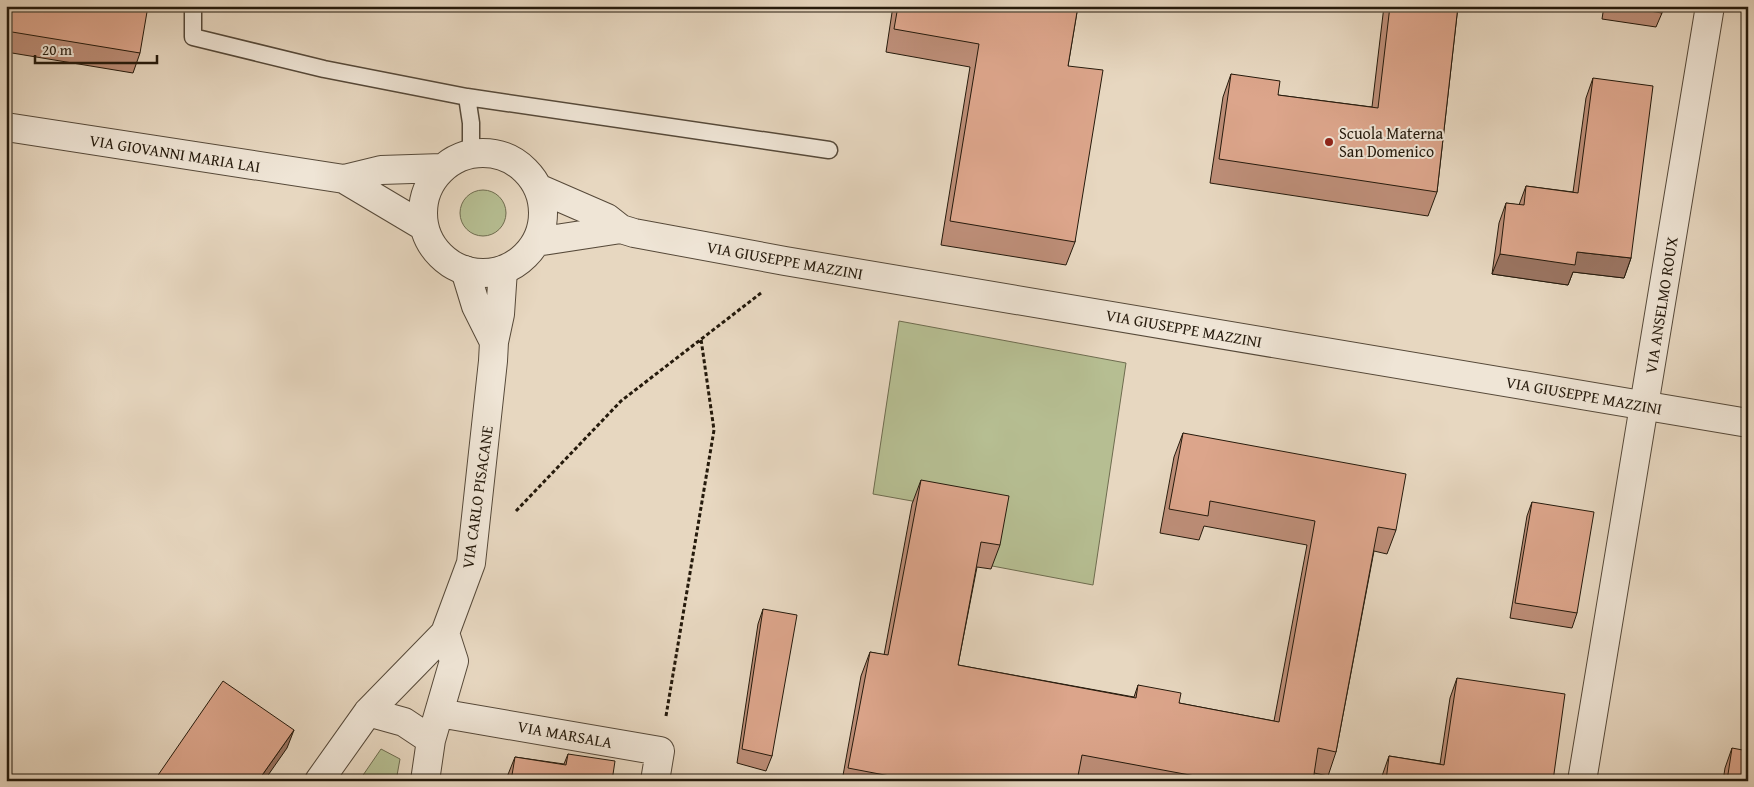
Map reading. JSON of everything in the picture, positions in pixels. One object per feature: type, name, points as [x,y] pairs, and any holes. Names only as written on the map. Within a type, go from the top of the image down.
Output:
[{"type":"street","name":"VIA ANSELMO ROUX","points":[[1582,781],[1710,6]]},
{"type":"street","name":"VIA GIOVANNI MARIA LAI","points":[[6,127],[344,180],[423,226]]},
{"type":"street","points":[[487,152],[503,156],[518,163],[529,174],[538,188],[543,206],[542,224],[536,242],[517,263],[503,270],[484,273],[465,270],[448,262],[430,243],[423,226],[422,210],[425,194],[432,180],[442,168],[455,159],[470,153],[487,152]]},
{"type":"street","name":"VIA GIOVANNI MARIA LAI","points":[[344,180],[381,170],[442,168]]},
{"type":"street","name":"VIA GIUSEPPE MAZZINI","points":[[538,188],[607,218],[621,229]]},
{"type":"street","name":"VIA GIUSEPPE MAZZINI","points":[[536,242],[621,229],[785,261],[1748,423]]},
{"type":"street","points":[[465,270],[476,306],[494,342]]},
{"type":"street","name":"VIA CARLO PISACANE","points":[[319,781],[368,712],[445,633],[471,563],[494,342],[500,314],[503,270]]},
{"type":"street","points":[[424,781],[431,740],[454,661],[445,633]]},
{"type":"street","points":[[368,712],[404,722],[431,740]]},
{"type":"street","name":"VIA MARSALA","points":[[439,713],[660,751]]},
{"type":"street","points":[[655,781],[660,751]]},
{"type":"lane","points":[[193,6],[193,37],[324,69],[467,97],[829,150]]},
{"type":"lane","points":[[467,97],[471,123],[470,153]]},
{"type":"path","points":[[516,511],[621,401],[773,284],[785,261]]},
{"type":"path","points":[[660,751],[714,430],[702,339]]},
{"type":"green space","points":[[483,190],[496,194],[502,200],[506,213],[502,226],[496,232],[483,236],[470,232],[464,226],[460,213],[464,200],[470,194]]},
{"type":"green space","points":[[899,321],[1126,363],[1093,585],[987,565],[996,516],[873,494]]},
{"type":"green space","points":[[381,749],[400,759],[396,781],[359,781]]},
{"type":"building","points":[[6,6],[148,6],[140,53],[6,31]]},
{"type":"building","points":[[898,6],[1078,6],[1068,66],[1103,70],[1075,242],[950,221],[979,44],[894,29]]},
{"type":"building","points":[[1390,6],[1458,6],[1437,192],[1219,159],[1231,74],[1280,81],[1278,95],[1378,108]]},
{"type":"building","points":[[1619,6],[1663,6],[1662,13]]},
{"type":"building","points":[[1593,78],[1653,86],[1631,258],[1577,252],[1575,265],[1500,254],[1506,203],[1524,205],[1526,186],[1578,193]]},
{"type":"building","points":[[1183,433],[1406,474],[1396,530],[1378,527],[1336,752],[1318,748],[1313,781],[1222,781],[1082,755],[1077,781],[916,781],[848,768],[870,652],[888,655],[921,480],[1009,496],[1000,545],[981,542],[958,665],[1136,698],[1138,685],[1181,693],[1179,703],[1279,722],[1315,521],[1210,501],[1208,516],[1169,509]]},
{"type":"building","points":[[1532,502],[1594,512],[1577,613],[1515,603]]},
{"type":"building","points":[[763,609],[797,615],[772,756],[742,749]]},
{"type":"building","points":[[1457,678],[1565,694],[1553,781],[1386,781],[1389,756],[1444,765]]},
{"type":"building","points":[[223,681],[294,730],[258,781],[154,781]]},
{"type":"building","points":[[1732,748],[1748,751],[1748,781],[1727,781]]},
{"type":"building","points":[[568,754],[615,761],[612,781],[511,781],[515,757],[566,765]]},
{"type":"place","name":"Scuola Materna San Domenico","points":[[1329,142]]}]
